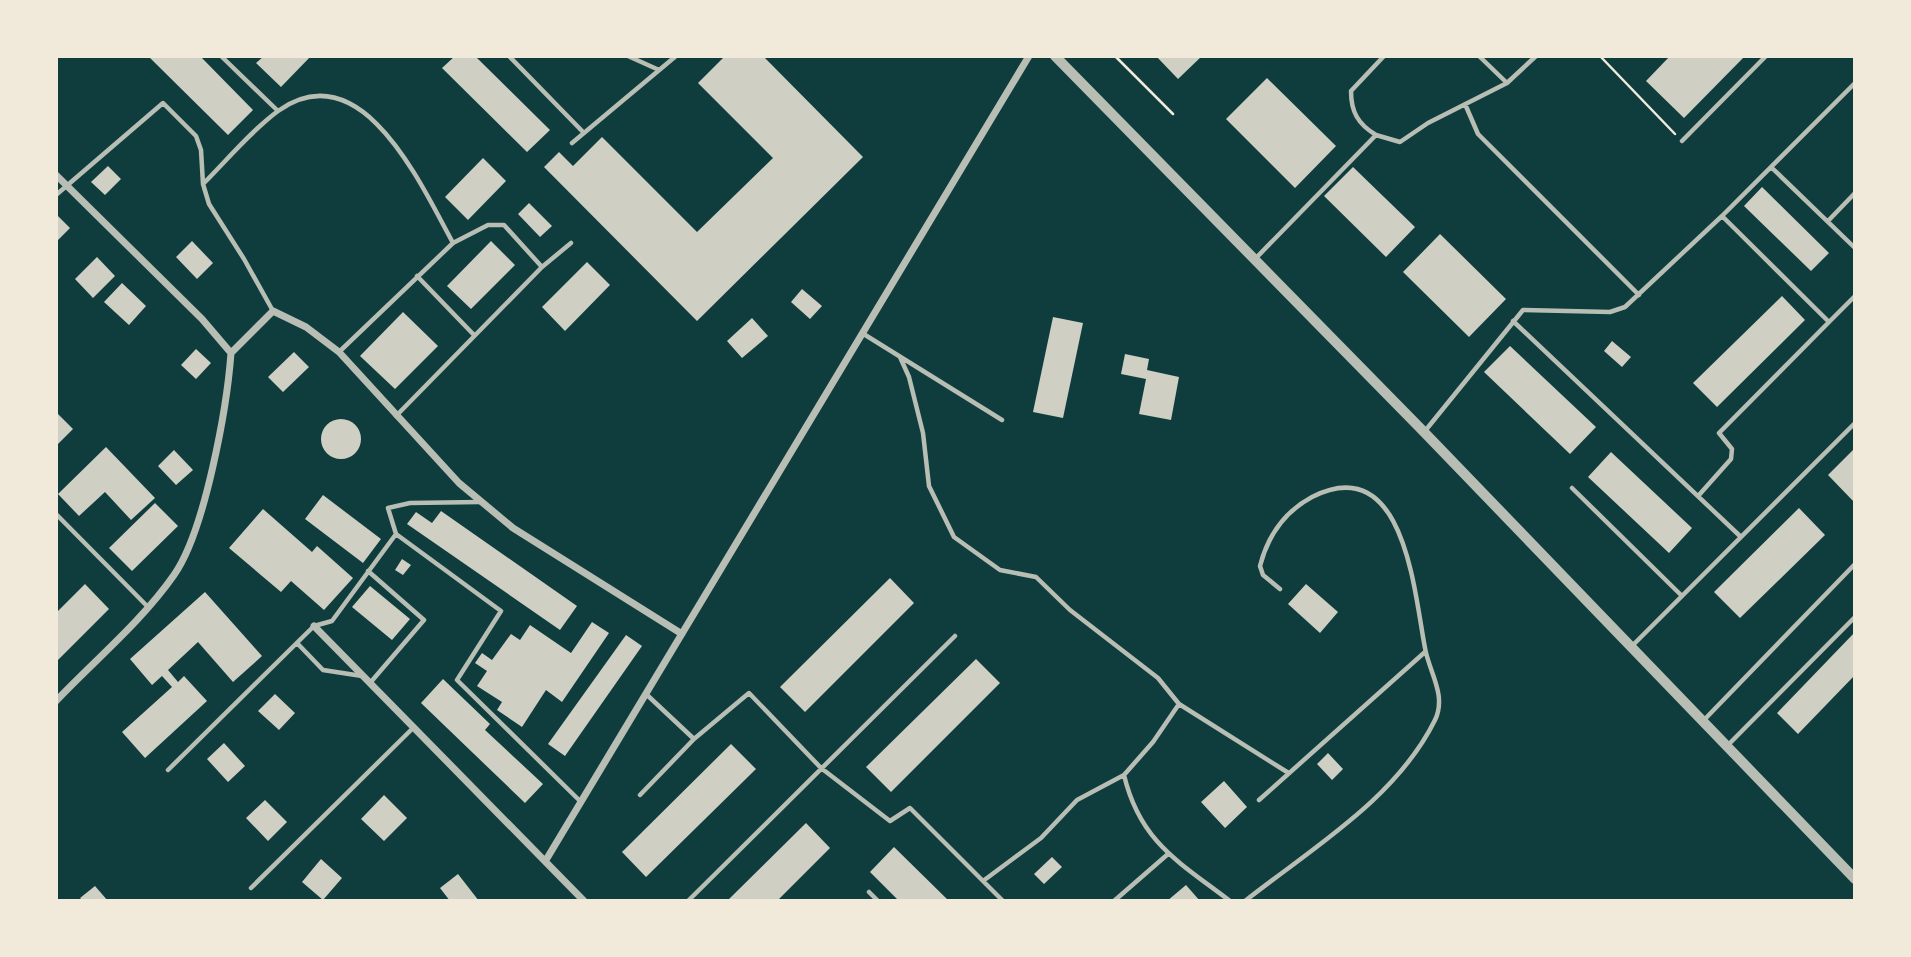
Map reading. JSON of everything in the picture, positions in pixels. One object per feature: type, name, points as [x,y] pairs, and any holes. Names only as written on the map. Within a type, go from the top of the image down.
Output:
[{"type":"street","points":[[546,860],[1029,56]]},
{"type":"street","points":[[1055,56],[1704,720],[1855,879]]},
{"type":"street","points":[[56,175],[202,319],[231,352]]},
{"type":"street","points":[[56,701],[148,607],[173,576],[194,536],[216,446],[231,352],[273,311],[306,327],[340,352],[459,484],[513,528],[682,634]]},
{"type":"street","points":[[314,626],[584,901]]},
{"type":"lane","points":[[221,56],[278,111]]},
{"type":"lane","points":[[509,56],[584,134]]},
{"type":"lane","points":[[628,56],[659,70]]},
{"type":"lane","points":[[572,143],[676,56]]},
{"type":"lane","points":[[1384,56],[1351,91],[1351,109],[1363,127],[1376,135],[1400,142],[1507,83],[1536,56]]},
{"type":"lane","points":[[1479,56],[1507,83]]},
{"type":"lane","points":[[1682,141],[1766,56]]},
{"type":"lane","points":[[1424,432],[1523,310],[1610,313],[1625,307],[1722,216],[1855,83]]},
{"type":"lane","points":[[203,184],[278,111],[314,96],[332,95],[356,106],[412,168],[453,243]]},
{"type":"lane","points":[[56,195],[163,103],[196,136],[201,150],[203,184],[209,204],[244,258],[273,311]]},
{"type":"lane","points":[[1465,104],[1478,134],[1639,295]]},
{"type":"lane","points":[[1255,259],[1376,135]]},
{"type":"lane","points":[[1772,167],[1855,248]]},
{"type":"lane","points":[[1828,221],[1855,193]]},
{"type":"lane","points":[[1722,216],[1829,322]]},
{"type":"lane","points":[[340,352],[453,243],[488,225],[504,225],[542,267]]},
{"type":"lane","points":[[396,416],[542,267],[571,243]]},
{"type":"lane","points":[[417,276],[474,335]]},
{"type":"lane","points":[[1699,495],[1731,458],[1732,449],[1719,433],[1855,296]]},
{"type":"lane","points":[[1513,321],[1741,537]]},
{"type":"lane","points":[[861,333],[1002,420]]},
{"type":"lane","points":[[900,357],[909,377],[923,433],[929,486],[954,537],[1000,570],[1037,577],[1070,610],[1158,678],[1179,704],[1287,772]]},
{"type":"lane","points":[[1632,646],[1855,423]]},
{"type":"lane","points":[[1572,488],[1682,596]]},
{"type":"lane","points":[[1245,901],[1376,798],[1404,768],[1436,718],[1438,704],[1438,688],[1425,652],[1417,596],[1400,536],[1388,508],[1368,493],[1334,490],[1318,494],[1288,513],[1273,532],[1260,566],[1263,576],[1280,589]]},
{"type":"lane","points":[[481,502],[410,503],[388,508],[396,534],[501,611],[457,680],[581,802]]},
{"type":"lane","points":[[56,514],[148,607]]},
{"type":"lane","points":[[167,770],[314,626],[332,621],[396,534]]},
{"type":"lane","points":[[1704,720],[1855,564]]},
{"type":"lane","points":[[368,571],[425,620],[370,683]]},
{"type":"lane","points":[[1728,746],[1855,617]]},
{"type":"lane","points":[[688,901],[955,636]]},
{"type":"lane","points":[[297,643],[323,670],[363,676]]},
{"type":"lane","points":[[1259,800],[1287,772],[1425,652]]},
{"type":"lane","points":[[640,795],[694,739],[749,693],[821,768],[891,821],[910,808],[1003,901]]},
{"type":"lane","points":[[646,694],[694,739]]},
{"type":"lane","points":[[983,881],[1041,838],[1077,800],[1124,775],[1153,742],[1179,704]]},
{"type":"lane","points":[[251,888],[414,727]]},
{"type":"lane","points":[[1124,775],[1137,817],[1168,854],[1230,901]]},
{"type":"lane","points":[[1114,901],[1168,854]]},
{"type":"lane","points":[[869,892],[878,901]]},
{"type":"path","points":[[1115,56],[1173,114]]},
{"type":"path","points":[[1600,56],[1682,141]]},
{"type":"building","points":[[148,56],[200,56],[253,110],[228,135]]},
{"type":"building","points":[[264,56],[311,56],[281,87],[256,63]]},
{"type":"building","points":[[455,56],[475,56],[550,130],[527,152],[442,68]]},
{"type":"building","points":[[725,56],[763,56],[863,157],[697,321],[544,167],[559,152],[573,166],[602,137],[697,232],[773,158],[698,83]]},
{"type":"building","points":[[1156,56],[1202,56],[1178,79]]},
{"type":"building","points":[[1670,56],[1745,56],[1684,118],[1646,81]]},
{"type":"building","points":[[1267,78],[1336,146],[1295,188],[1226,119]]},
{"type":"building","points":[[483,158],[506,181],[468,220],[445,197]]},
{"type":"building","points":[[108,166],[121,179],[105,195],[91,182]]},
{"type":"building","points":[[1353,167],[1415,227],[1386,257],[1324,196]]},
{"type":"building","points":[[1762,187],[1829,253],[1811,271],[1744,206]]},
{"type":"building","points":[[529,203],[552,226],[540,237],[518,214]]},
{"type":"building","points":[[56,214],[70,228],[56,242]]},
{"type":"building","points":[[1440,234],[1506,299],[1469,337],[1403,272]]},
{"type":"building","points":[[192,241],[213,263],[197,279],[176,257]]},
{"type":"building","points":[[491,241],[515,265],[471,309],[447,286]]},
{"type":"building","points":[[97,257],[115,276],[93,298],[75,279]]},
{"type":"building","points":[[587,262],[610,285],[565,331],[542,307]]},
{"type":"building","points":[[122,283],[146,306],[129,325],[104,302]]},
{"type":"building","points":[[802,289],[822,306],[810,319],[791,302]]},
{"type":"building","points":[[1782,296],[1805,320],[1717,407],[1693,383]]},
{"type":"building","points":[[403,312],[438,346],[395,389],[360,356]]},
{"type":"building","points":[[1053,317],[1083,323],[1063,418],[1033,412]]},
{"type":"building","points":[[752,318],[768,336],[742,358],[727,341]]},
{"type":"building","points":[[1612,341],[1631,357],[1622,367],[1604,351]]},
{"type":"building","points":[[1510,346],[1596,427],[1570,454],[1484,372]]},
{"type":"building","points":[[196,349],[211,363],[196,379],[181,365]]},
{"type":"building","points":[[294,352],[309,367],[283,392],[268,377]]},
{"type":"building","points":[[1125,354],[1149,359],[1147,370],[1179,377],[1171,420],[1139,414],[1146,379],[1121,374]]},
{"type":"building","points":[[56,412],[73,429],[57,445],[56,444]]},
{"type":"building","points":[[341,419],[349,420],[355,425],[360,431],[360,447],[355,453],[349,458],[341,459],[333,458],[327,453],[322,447],[321,439],[322,431],[327,425],[333,420]]},
{"type":"building","points":[[106,447],[155,498],[131,520],[105,492],[79,516],[58,494]]},
{"type":"building","points":[[1855,448],[1855,500],[1854,502],[1828,475]]},
{"type":"building","points":[[174,450],[193,470],[176,485],[158,466]]},
{"type":"building","points":[[1611,452],[1692,528],[1669,553],[1588,477]]},
{"type":"building","points":[[323,495],[381,539],[363,563],[305,519]]},
{"type":"building","points":[[155,503],[178,526],[132,571],[109,548]]},
{"type":"building","points":[[1799,508],[1825,535],[1740,618],[1714,592]]},
{"type":"building","points":[[263,509],[312,552],[317,546],[353,578],[324,610],[291,581],[281,592],[229,548]]},
{"type":"building","points":[[441,511],[577,606],[560,630],[407,524],[416,512],[432,523]]},
{"type":"building","points":[[402,559],[411,565],[403,575],[395,570]]},
{"type":"building","points":[[890,578],[914,603],[805,712],[780,687]]},
{"type":"building","points":[[85,584],[109,609],[56,662],[56,613]]},
{"type":"building","points":[[1306,584],[1338,612],[1320,633],[1288,604]]},
{"type":"building","points":[[370,586],[410,619],[392,640],[352,607]]},
{"type":"building","points":[[205,592],[262,656],[233,682],[198,642],[168,670],[178,682],[184,676],[207,701],[145,758],[122,732],[172,687],[162,676],[152,685],[130,659]]},
{"type":"building","points":[[592,622],[609,633],[562,702],[546,690],[522,727],[497,710],[502,702],[477,686],[487,671],[475,663],[482,653],[492,660],[511,634],[520,640],[530,625],[571,653]]},
{"type":"building","points":[[1855,632],[1855,675],[1798,734],[1777,713]]},
{"type":"building","points":[[626,635],[642,646],[565,756],[548,744]]},
{"type":"building","points":[[976,659],[1000,683],[891,792],[866,767]]},
{"type":"building","points":[[443,679],[490,724],[485,730],[543,784],[525,803],[421,703]]},
{"type":"building","points":[[275,694],[295,713],[279,730],[258,711]]},
{"type":"building","points":[[224,743],[245,766],[228,782],[207,759]]},
{"type":"building","points":[[731,744],[756,769],[646,877],[622,852]]},
{"type":"building","points":[[1328,753],[1343,769],[1332,780],[1317,764]]},
{"type":"building","points":[[1224,781],[1247,807],[1225,828],[1201,802]]},
{"type":"building","points":[[384,795],[407,818],[384,841],[361,819]]},
{"type":"building","points":[[265,800],[287,822],[268,841],[246,818]]},
{"type":"building","points":[[806,823],[830,848],[777,901],[727,901]]},
{"type":"building","points":[[894,847],[949,901],[899,901],[870,872]]},
{"type":"building","points":[[1052,857],[1062,867],[1044,884],[1034,874]]},
{"type":"building","points":[[321,859],[342,878],[323,900],[302,882]]},
{"type":"building","points":[[458,874],[479,901],[450,901],[440,888]]},
{"type":"building","points":[[1186,885],[1200,901],[1167,901]]},
{"type":"building","points":[[95,886],[108,901],[83,901],[80,898]]}]
